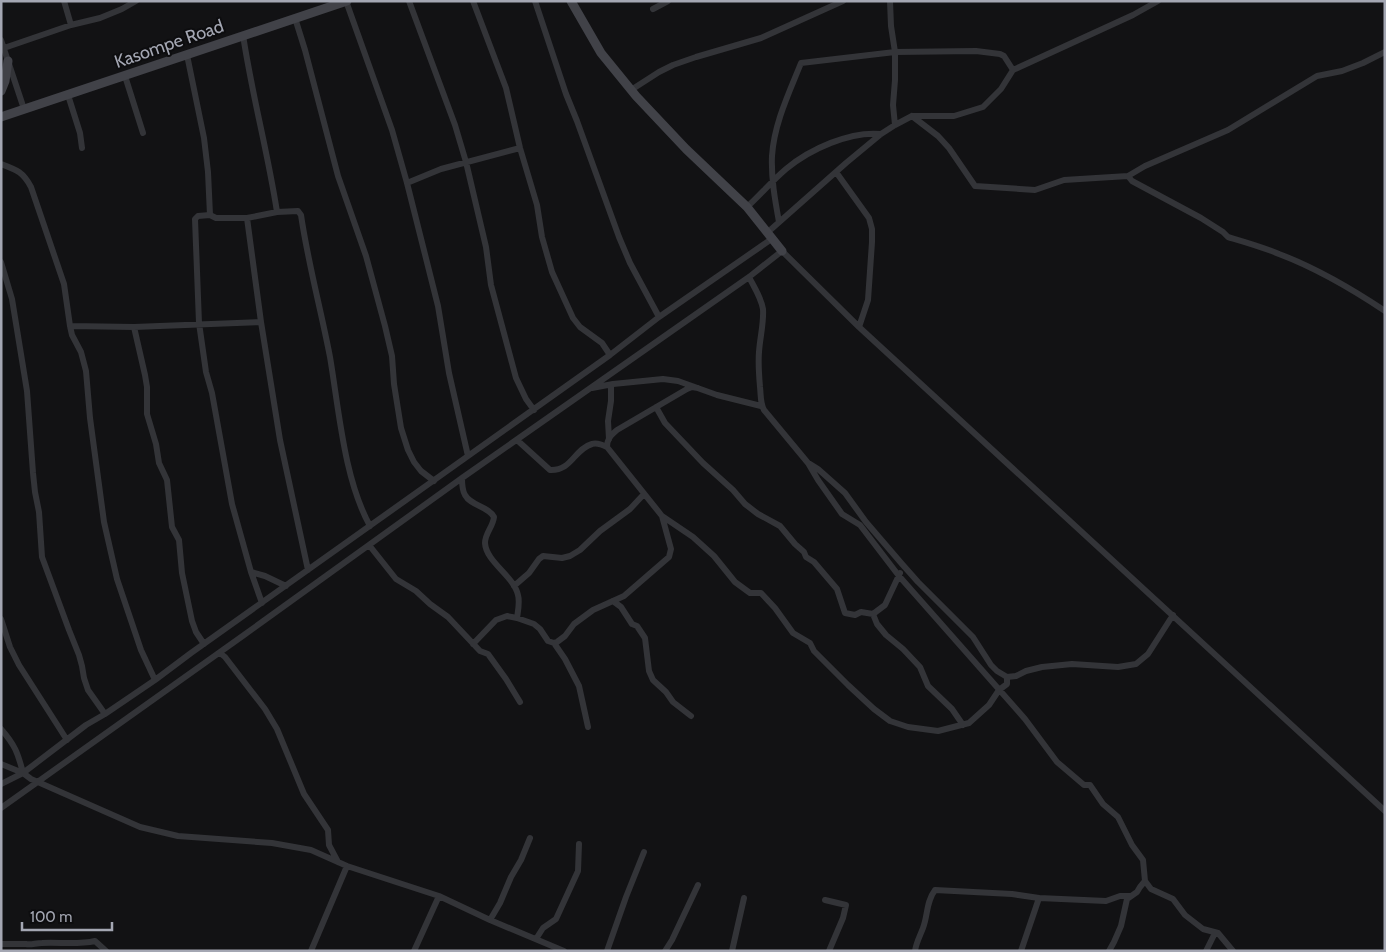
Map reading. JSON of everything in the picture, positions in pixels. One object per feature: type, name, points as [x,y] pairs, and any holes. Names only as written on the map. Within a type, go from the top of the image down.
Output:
[{"type":"street","points":[[64,1],[72,25]]},
{"type":"street","points":[[4,48],[72,25],[100,18],[136,1]]},
{"type":"street","points":[[346,1],[392,130],[407,183],[438,306],[449,373],[468,456]]},
{"type":"street","name":"Kasompe Road","points":[[1,117],[346,1]]},
{"type":"street","points":[[409,1],[455,125],[466,162],[486,247],[491,285],[516,378],[526,399],[534,410]]},
{"type":"street","points":[[473,1],[506,88],[552,272],[576,322],[587,333],[602,343],[610,355]]},
{"type":"street","points":[[535,1],[566,94],[619,237],[659,317]]},
{"type":"street","points":[[571,1],[602,54],[631,90],[686,149],[748,207],[782,250],[859,327],[1385,811]]},
{"type":"street","points":[[653,9],[668,1]]},
{"type":"street","points":[[631,90],[673,65],[761,38],[843,1]]},
{"type":"street","points":[[890,1],[895,52],[893,105],[895,125]]},
{"type":"street","points":[[1,784],[23,773],[86,725],[155,680],[610,355],[770,235],[779,222],[881,134],[912,116],[954,116],[983,107],[1001,89],[1013,70],[1158,1]]},
{"type":"street","points":[[295,18],[338,176],[364,249],[385,326],[392,356],[398,408],[408,450],[421,471],[434,481]]},
{"type":"street","points":[[243,35],[277,212]]},
{"type":"street","points":[[1,40],[24,109]]},
{"type":"street","points":[[779,222],[772,182],[773,143],[787,98],[801,63],[895,52],[996,52],[1004,56],[1013,70]]},
{"type":"street","points":[[912,116],[938,136],[949,148],[975,186],[1035,190],[1064,180],[1128,176],[1145,166],[1228,130],[1317,76],[1342,71],[1385,52]]},
{"type":"street","points":[[187,55],[204,138],[210,216]]},
{"type":"street","points":[[1,91],[5,81],[8,61]]},
{"type":"street","points":[[125,76],[143,133]]},
{"type":"street","points":[[68,95],[80,133],[82,148]]},
{"type":"street","points":[[748,207],[772,182],[803,157],[829,144],[853,136],[869,133],[881,134]]},
{"type":"street","points":[[407,183],[441,169],[520,148]]},
{"type":"street","points":[[1,164],[18,170],[26,177],[64,284],[72,335],[86,372],[90,418],[104,522],[117,579],[141,650],[155,680]]},
{"type":"street","points":[[836,172],[869,218],[872,229],[868,300],[859,327]]},
{"type":"street","points":[[1128,176],[1132,181],[1201,218],[1228,237],[1279,253],[1313,269],[1385,311]]},
{"type":"street","points":[[262,603],[232,504],[212,393],[206,372],[199,324],[195,219],[198,216],[247,218],[277,212],[298,211],[301,215],[350,468],[359,502],[370,526]]},
{"type":"street","points":[[247,218],[280,440],[308,570]]},
{"type":"street","points":[[1,808],[462,478],[749,276],[782,250]]},
{"type":"street","points":[[1,262],[12,300],[27,390],[42,557],[68,630],[79,654],[88,690],[105,714]]},
{"type":"street","points":[[749,276],[761,301],[762,308],[763,323],[758,357],[761,406],[808,463],[842,514],[860,525],[899,576],[1025,719],[1057,762],[1084,786],[1090,785],[1103,804],[1118,817],[1142,860],[1145,881],[1151,888],[1173,899],[1185,914],[1202,929],[1218,933],[1233,951]]},
{"type":"street","points":[[70,326],[134,327],[261,322]]},
{"type":"street","points":[[134,327],[147,387],[147,414],[166,480],[172,527],[179,540],[182,573],[192,622],[204,644]]},
{"type":"street","points":[[588,389],[663,379],[678,381],[761,406]]},
{"type":"street","points":[[608,447],[608,421],[611,402],[610,385]]},
{"type":"street","points":[[609,438],[617,430],[686,389],[698,388]]},
{"type":"street","points":[[656,407],[665,423],[703,463],[733,490],[744,504],[780,526],[794,544],[804,552],[806,557],[814,562],[837,589],[845,613],[855,615],[861,612],[873,614],[885,605],[899,576],[902,564]]},
{"type":"street","points":[[517,440],[550,470],[566,466],[580,452],[592,444],[595,443],[608,447],[662,516],[693,537],[714,556],[734,582],[750,593],[760,593],[775,608],[793,633],[810,643],[814,651],[848,685],[890,721],[908,727],[938,731],[969,723],[989,705],[999,690],[1007,684],[1007,677]]},
{"type":"street","points":[[808,463],[818,469],[845,493],[866,522],[902,564],[973,638],[991,665],[1007,677],[1016,676],[1042,667],[1072,664],[1118,667],[1136,664],[1148,654],[1173,615]]},
{"type":"street","points":[[462,478],[465,496],[488,510],[494,517],[487,534],[486,549],[516,588],[519,596],[517,618]]},
{"type":"street","points":[[514,586],[529,573],[543,556],[562,558],[580,550],[600,530],[630,509],[644,494]]},
{"type":"street","points":[[554,643],[565,636],[574,624],[592,610],[624,596],[669,557],[671,549],[662,516]]},
{"type":"street","points":[[368,545],[396,579],[448,617],[480,651],[488,654],[520,702]]},
{"type":"street","points":[[252,572],[286,586]]},
{"type":"street","points":[[613,602],[621,607],[632,624],[637,626],[644,638],[649,671],[653,680],[666,692],[673,702],[691,716]]},
{"type":"street","points":[[873,614],[877,624],[920,667],[928,686],[952,710],[963,725]]},
{"type":"street","points":[[473,644],[496,620],[507,616],[534,624],[548,641],[554,643],[565,659],[579,686],[588,727]]},
{"type":"street","points":[[1,620],[10,647],[19,665],[67,740]]},
{"type":"street","points":[[220,653],[265,709],[277,730],[304,794],[328,830],[329,845],[338,862]]},
{"type":"street","points":[[1,729],[19,754],[23,773]]},
{"type":"street","points":[[1,764],[140,827],[178,836],[272,843],[311,850],[347,866],[439,896],[564,951]]},
{"type":"street","points":[[490,920],[521,860],[530,838]]},
{"type":"street","points":[[536,939],[543,928],[556,919],[578,871],[579,844]]},
{"type":"street","points":[[607,951],[644,852]]},
{"type":"street","points":[[311,951],[347,866]]},
{"type":"street","points":[[1109,951],[1121,926],[1127,899],[1137,892],[1145,881]]},
{"type":"street","points":[[665,951],[698,885]]},
{"type":"street","points":[[915,951],[916,943],[924,926],[927,906],[931,894],[935,890],[1106,901],[1120,896],[1131,896]]},
{"type":"street","points":[[414,951],[439,896]]},
{"type":"street","points":[[732,951],[744,898]]},
{"type":"street","points":[[1021,951],[1039,898]]},
{"type":"street","points":[[825,900],[846,905],[843,918],[829,951]]},
{"type":"street","points":[[1206,951],[1215,933]]},
{"type":"street","points":[[1,944],[29,945],[60,942],[82,944],[95,941],[106,951]]}]
